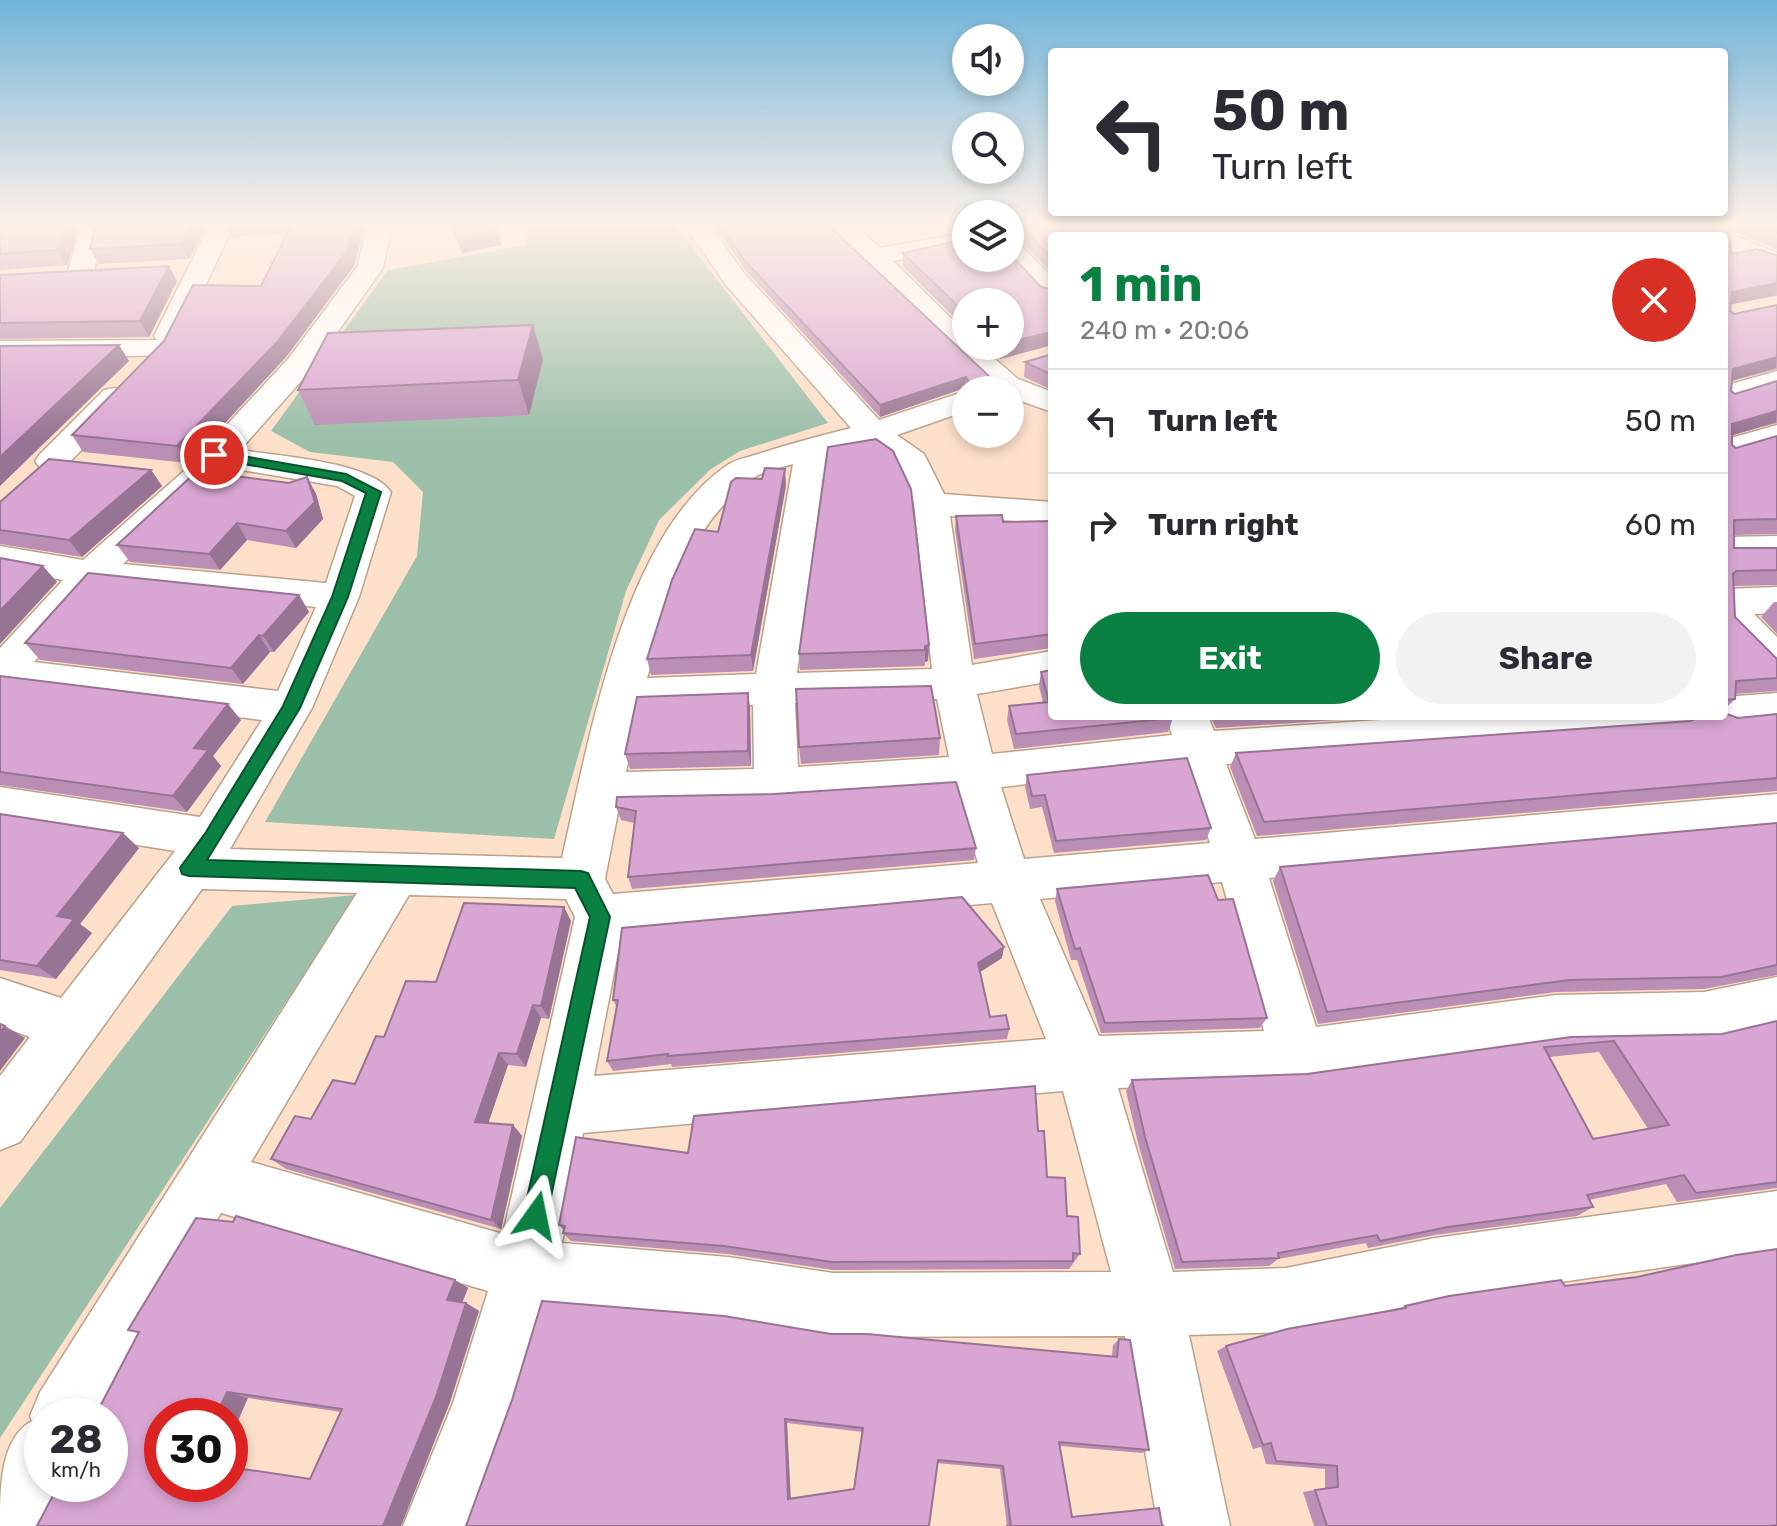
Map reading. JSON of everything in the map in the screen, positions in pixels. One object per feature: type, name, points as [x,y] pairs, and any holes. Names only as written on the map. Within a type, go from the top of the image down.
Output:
[{"type":"street","points":[[96,466],[41,471],[161,349],[189,295]]},
{"type":"street","points":[[1,673],[91,573],[205,466],[299,365],[350,295]]},
{"type":"street","points":[[750,295],[873,433],[912,461],[931,504],[954,683],[974,773],[1007,879],[1083,1063],[1151,1304],[1194,1526]]},
{"type":"street","points":[[912,295],[991,376]]},
{"type":"street","points":[[0,350],[161,349]]},
{"type":"street","points":[[1728,395],[1777,380]]},
{"type":"street","points":[[1024,392],[1048,401]]},
{"type":"street","points":[[439,1526],[486,1403],[525,1271],[558,1107],[590,898],[602,790],[621,694],[661,573],[690,519],[742,470],[812,447],[873,433],[952,401]]},
{"type":"street","points":[[1728,449],[1777,435]]},
{"type":"street","points":[[776,786],[774,687],[812,447]]},
{"type":"street","points":[[0,1122],[201,853],[291,708],[340,597],[374,492],[346,478],[205,466],[153,473]]},
{"type":"street","points":[[931,504],[1048,513]]},
{"type":"street","points":[[1728,549],[1777,548]]},
{"type":"street","points":[[0,558],[91,573],[340,597]]},
{"type":"street","points":[[1728,610],[1777,600]]},
{"type":"street","points":[[1728,612],[1777,661]]},
{"type":"street","points":[[621,694],[954,683],[1048,667]]},
{"type":"street","points":[[1,673],[291,708]]},
{"type":"street","points":[[1728,713],[1777,709]]},
{"type":"street","points":[[602,790],[776,786],[974,773],[1192,732],[1555,720]]},
{"type":"street","points":[[1192,732],[1240,861],[1298,1056]]},
{"type":"street","points":[[0,805],[201,853],[396,873],[590,898],[1007,879],[1777,813]]},
{"type":"street","points":[[75,1398],[396,873]]},
{"type":"street","points":[[558,1107],[1083,1063],[1298,1056],[1556,1020],[1704,1017],[1777,1001]]},
{"type":"street","points":[[0,1002],[71,1026]]},
{"type":"street","points":[[210,1180],[525,1271],[728,1288],[833,1305],[1151,1304],[1286,1300],[1435,1269],[1777,1221]]},
{"type":"street","points":[[0,1518],[24,1480]]},
{"type":"green space","points":[[370,295],[729,295],[828,423],[740,451],[711,469],[659,520],[626,591],[554,839],[265,822],[417,556],[423,492],[393,462],[310,452],[271,431]]},
{"type":"green space","points":[[356,895],[0,1438],[0,1208],[232,906]]},
{"type":"building","points":[[0,295],[154,295],[140,321],[0,323]]},
{"type":"building","points":[[188,295],[313,295],[278,341],[177,446],[72,435],[164,341]]},
{"type":"building","points":[[777,295],[903,295],[952,341],[952,360],[972,360],[989,376],[952,376],[952,382],[880,405]]},
{"type":"building","points":[[1024,295],[1048,295],[1048,333],[1024,339]]},
{"type":"building","points":[[1728,295],[1732,295],[1730,311],[1734,314],[1777,305],[1777,357],[1733,369],[1731,391],[1735,394],[1777,381],[1777,411],[1732,424],[1732,445],[1736,448],[1777,436],[1777,519],[1734,520],[1734,548],[1777,548],[1777,570],[1736,571],[1733,574],[1735,617],[1777,659],[1777,678],[1736,681],[1735,699],[1728,700]]},
{"type":"building","points":[[533,325],[518,380],[298,390],[328,333]]},
{"type":"building","points":[[119,345],[0,457],[0,346]]},
{"type":"building","points":[[1048,355],[1048,373],[1025,362]]},
{"type":"building","points":[[876,439],[893,451],[911,489],[929,645],[925,646],[925,650],[799,654],[828,447]]},
{"type":"building","points":[[49,459],[151,470],[69,540],[0,530],[0,502]]},
{"type":"building","points":[[765,468],[785,469],[751,655],[647,659],[672,580],[695,529],[718,532],[731,482],[736,478],[762,479]]},
{"type":"building","points":[[197,471],[289,483],[307,477],[315,502],[286,531],[237,523],[209,554],[117,545]]},
{"type":"building","points":[[1002,515],[1003,522],[1048,521],[1048,635],[975,644],[956,516]]},
{"type":"building","points":[[0,558],[43,566],[0,611]]},
{"type":"building","points":[[88,573],[299,595],[231,668],[25,643]]},
{"type":"building","points":[[1048,671],[1048,698],[1041,672]]},
{"type":"building","points":[[0,676],[228,704],[194,748],[208,750],[173,796],[0,772]]},
{"type":"building","points":[[931,686],[940,738],[799,747],[796,689]]},
{"type":"building","points":[[748,693],[748,751],[625,754],[637,697]]},
{"type":"building","points":[[1048,702],[1048,720],[1153,720],[1016,734],[1009,706]]},
{"type":"building","points":[[1728,714],[1738,718],[1777,714],[1777,778],[1264,822],[1236,753],[1728,720]]},
{"type":"building","points":[[1187,758],[1211,828],[1056,841],[1045,795],[1032,796],[1027,775]]},
{"type":"building","points":[[956,782],[976,848],[628,877],[636,811],[616,807],[617,797],[774,794]]},
{"type":"building","points":[[0,814],[123,833],[57,916],[74,919],[37,966],[0,960]]},
{"type":"building","points":[[1777,823],[1777,965],[1721,977],[1569,980],[1327,1012],[1280,867]]},
{"type":"building","points":[[1208,875],[1218,900],[1233,899],[1267,1018],[1105,1023],[1080,948],[1075,949],[1057,889]]},
{"type":"building","points":[[962,897],[1004,947],[978,963],[990,1017],[1006,1015],[1009,1029],[607,1061],[618,1000],[613,1000],[622,928]]},
{"type":"building","points":[[464,903],[564,907],[541,1006],[533,1005],[517,1054],[499,1053],[475,1122],[513,1125],[491,1220],[271,1159],[295,1116],[311,1119],[333,1080],[355,1084],[376,1036],[384,1037],[406,981],[436,982]]},
{"type":"building","points":[[1777,1021],[1777,1182],[1696,1193],[1684,1175],[1587,1195],[1593,1207],[1448,1227],[1380,1241],[1377,1235],[1278,1253],[1279,1258],[1182,1262],[1145,1137],[1132,1080],[1307,1074],[1571,1037],[1722,1034]],"holes":[[[1614,1041],[1669,1125],[1593,1139],[1544,1047]]]},
{"type":"building","points":[[1035,1086],[1038,1131],[1044,1131],[1047,1177],[1065,1178],[1067,1216],[1078,1217],[1080,1254],[1073,1253],[1073,1261],[832,1262],[724,1246],[563,1233],[565,1226],[559,1225],[576,1137],[688,1153],[694,1116]]},
{"type":"building","points":[[236,1216],[455,1280],[447,1300],[466,1303],[436,1397],[383,1526],[37,1526],[50,1502],[128,1502],[128,1398],[104,1398],[139,1332],[128,1330],[196,1218],[233,1222]]},
{"type":"building","points":[[1777,1249],[1777,1525],[1327,1526],[1315,1490],[1338,1487],[1337,1466],[1276,1461],[1271,1443],[1263,1445],[1226,1346],[1287,1329],[1406,1308],[1449,1296],[1561,1280],[1565,1286],[1637,1277]]},
{"type":"building","points":[[542,1301],[724,1316],[831,1334],[867,1334],[1117,1357],[1119,1339],[1130,1340],[1149,1450],[1059,1442],[1072,1517],[1159,1508],[1164,1526],[1011,1526],[1003,1466],[938,1460],[929,1526],[466,1526],[512,1400]],"holes":[[[785,1419],[863,1428],[854,1489],[788,1499]]]},
{"type":"route","points":[[214,455],[346,478],[374,492],[340,597],[291,708],[212,838],[189,868],[581,879],[600,917],[536,1216]]}]
